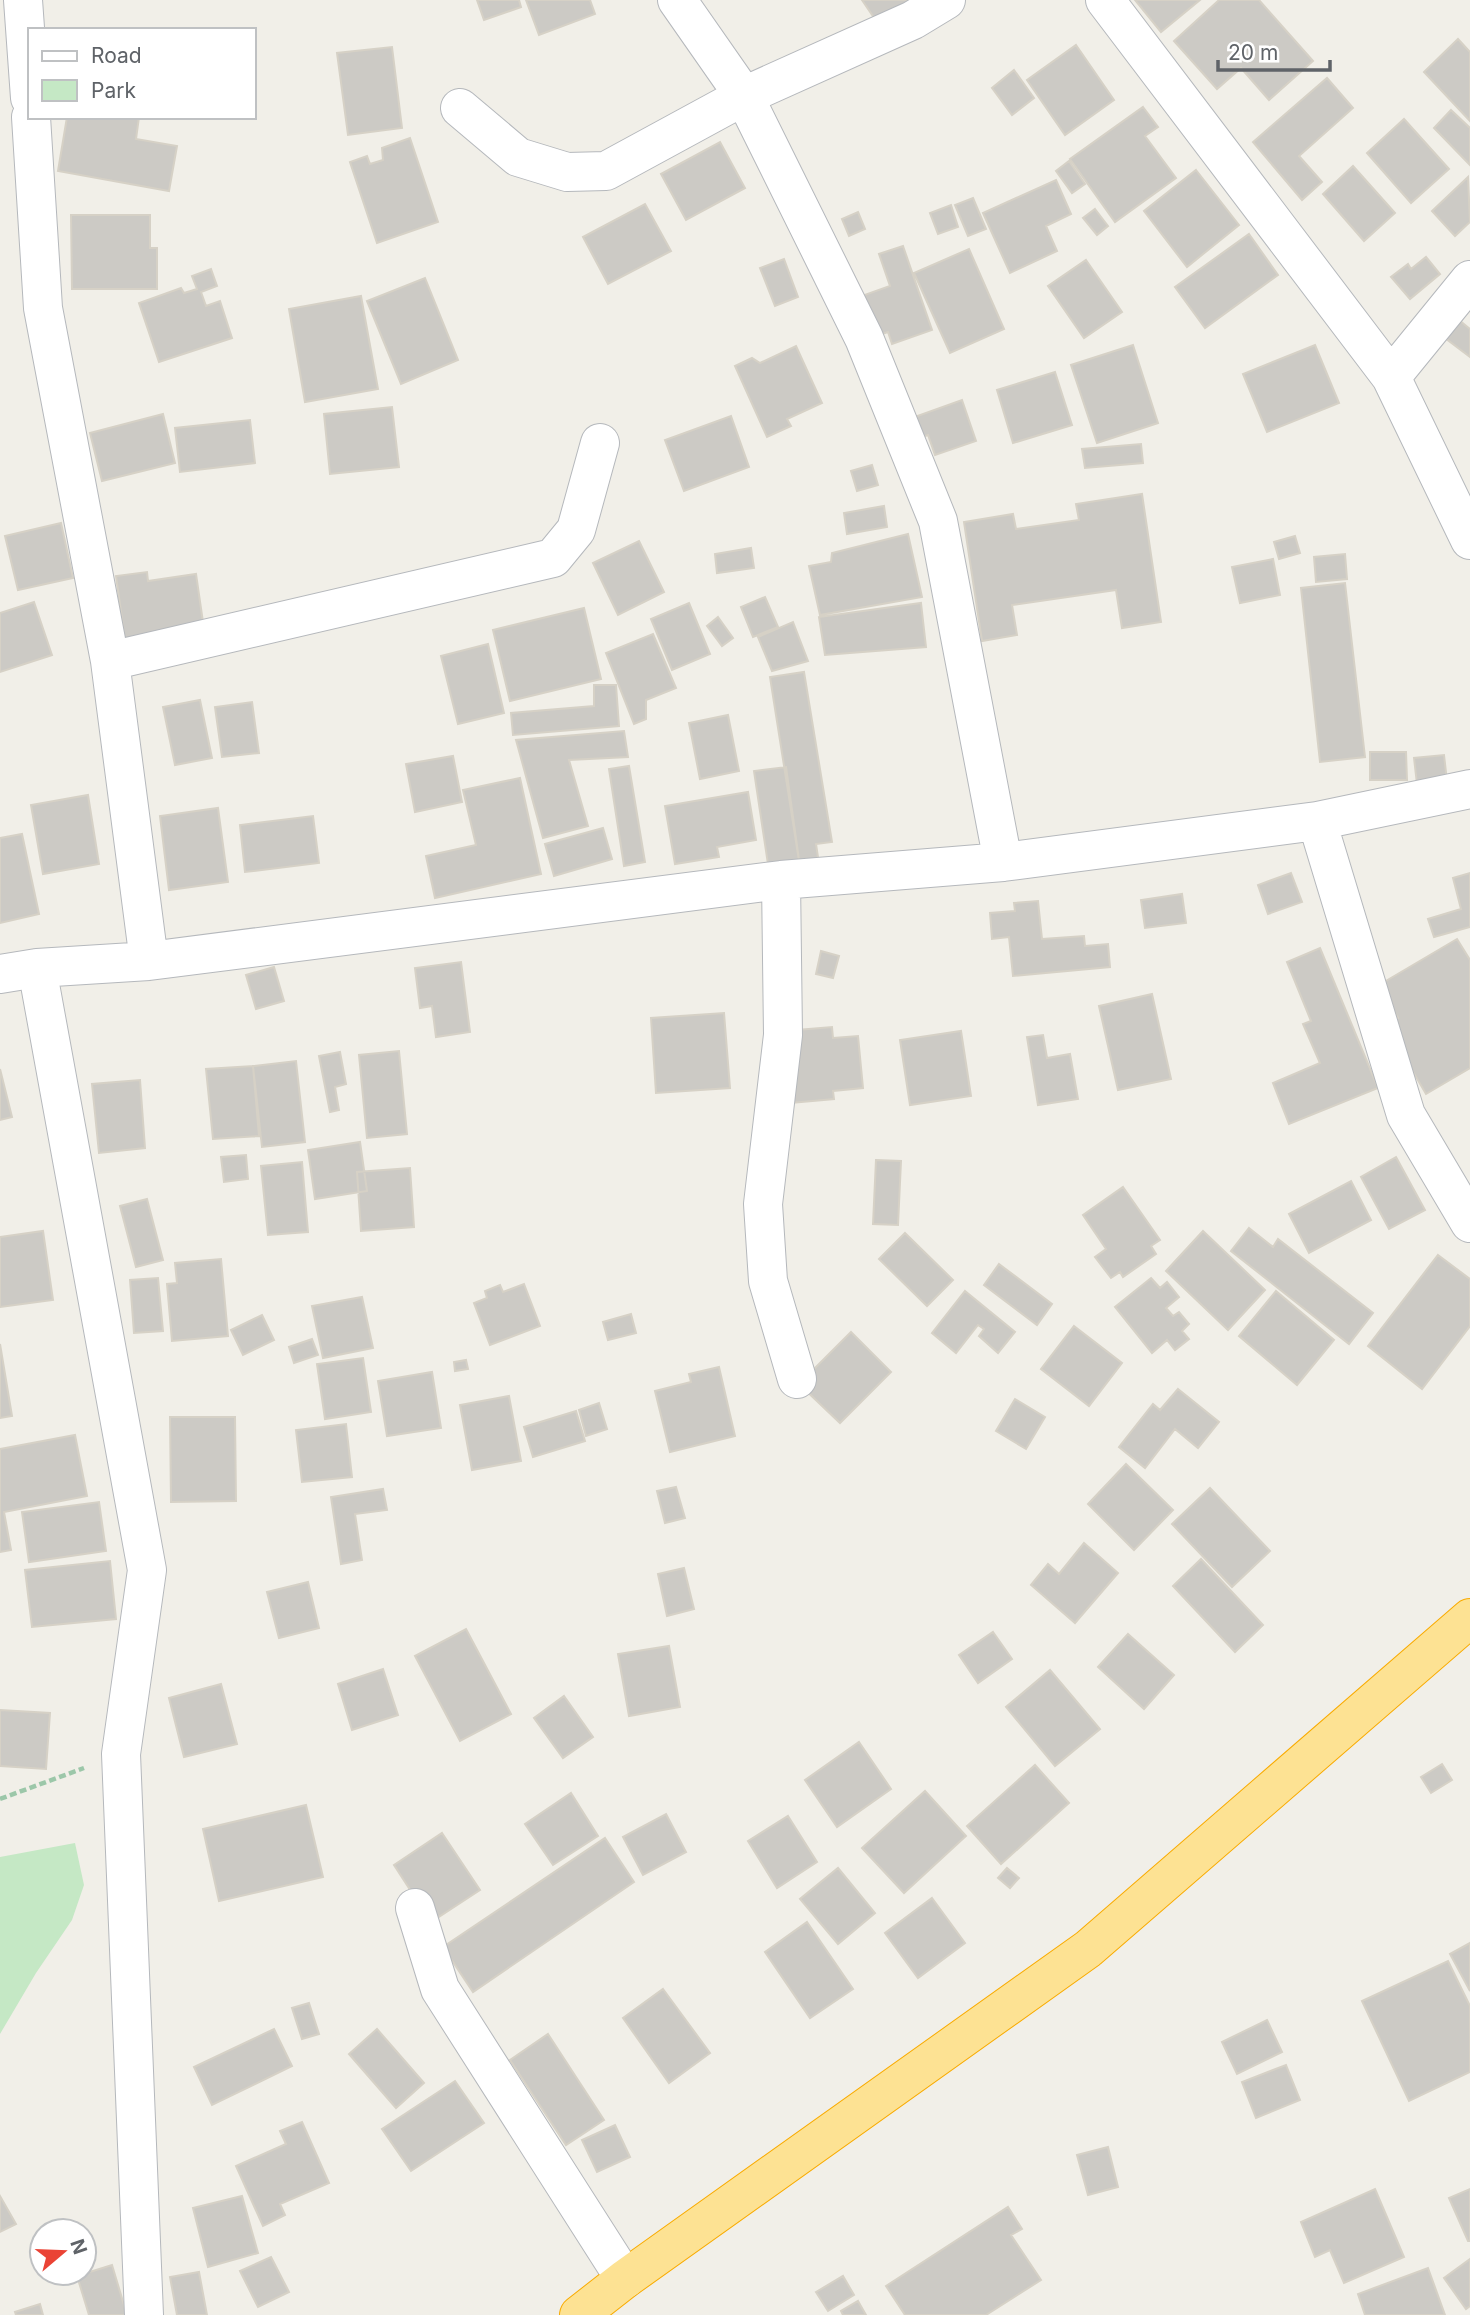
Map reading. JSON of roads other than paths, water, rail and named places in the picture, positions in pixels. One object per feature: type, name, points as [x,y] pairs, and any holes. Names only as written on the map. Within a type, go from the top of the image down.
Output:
[{"type":"highway","points":[[579,2315],[625,2279],[1088,1949],[1470,1618]]},
{"type":"street","points":[[23,0],[28,70]]},
{"type":"street","points":[[677,0],[744,96],[864,338],[938,521],[1003,862]]},
{"type":"street","points":[[460,108],[518,157],[568,172],[606,171],[744,96],[913,20],[946,0]]},
{"type":"street","points":[[1105,0],[1391,377],[1470,540]]},
{"type":"street","points":[[31,119],[43,308],[110,661],[149,961]]},
{"type":"street","points":[[1391,377],[1470,280]]},
{"type":"street","points":[[110,661],[553,558],[576,530],[600,443]]},
{"type":"street","points":[[0,974],[37,968],[149,961],[781,880],[1003,862],[1317,821],[1470,789]]},
{"type":"street","points":[[1317,821],[1406,1115],[1470,1223]]},
{"type":"street","points":[[781,880],[783,1035],[763,1205],[768,1281],[797,1380]]},
{"type":"street","points":[[37,968],[147,1570],[121,1754],[144,2315]]},
{"type":"street","points":[[415,1908],[440,1989],[625,2279]]}]
